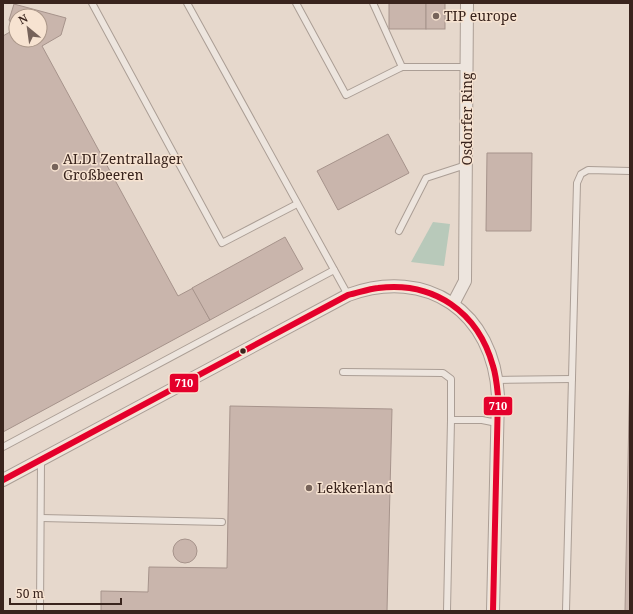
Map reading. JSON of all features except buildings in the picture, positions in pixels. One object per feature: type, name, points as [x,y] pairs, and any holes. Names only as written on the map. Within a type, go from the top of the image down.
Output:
[{"type":"street","name":"Osdorfer Ring","points":[[453,304],[466,281],[467,3]]},
{"type":"street","points":[[3,480],[348,295],[366,289],[403,285],[431,292],[453,304],[474,324],[483,336],[490,350],[497,380],[493,611]]},
{"type":"lane","points":[[92,3],[222,243],[297,204]]},
{"type":"lane","points":[[187,3],[348,295]]},
{"type":"lane","points":[[296,3],[346,95],[402,67],[467,67]]},
{"type":"lane","points":[[373,3],[402,67]]},
{"type":"lane","points":[[399,231],[426,178],[466,165]]},
{"type":"lane","points":[[566,611],[577,183],[581,174],[588,170],[630,170]]},
{"type":"lane","points":[[3,447],[334,270]]},
{"type":"lane","points":[[343,372],[443,373],[451,379],[447,611]]},
{"type":"lane","points":[[497,380],[572,379]]},
{"type":"lane","points":[[451,420],[482,420],[497,423]]},
{"type":"lane","points":[[40,611],[41,460]]},
{"type":"lane","points":[[41,518],[222,522]]},
{"type":"shaded area","points":[[433,222],[450,224],[444,266],[411,262]]},
{"type":"transit line","name":"710","points":[[3,480],[348,295],[378,288],[398,287],[417,290],[435,295],[451,304],[465,316],[477,330],[486,347],[495,373],[498,396],[493,611]]},
{"type":"place","name":"TIP europe","points":[[436,16]]},
{"type":"place","name":"ALDI Zentrallager Großbeeren","points":[[55,167]]},
{"type":"place","name":"Lekkerland","points":[[309,488]]}]
